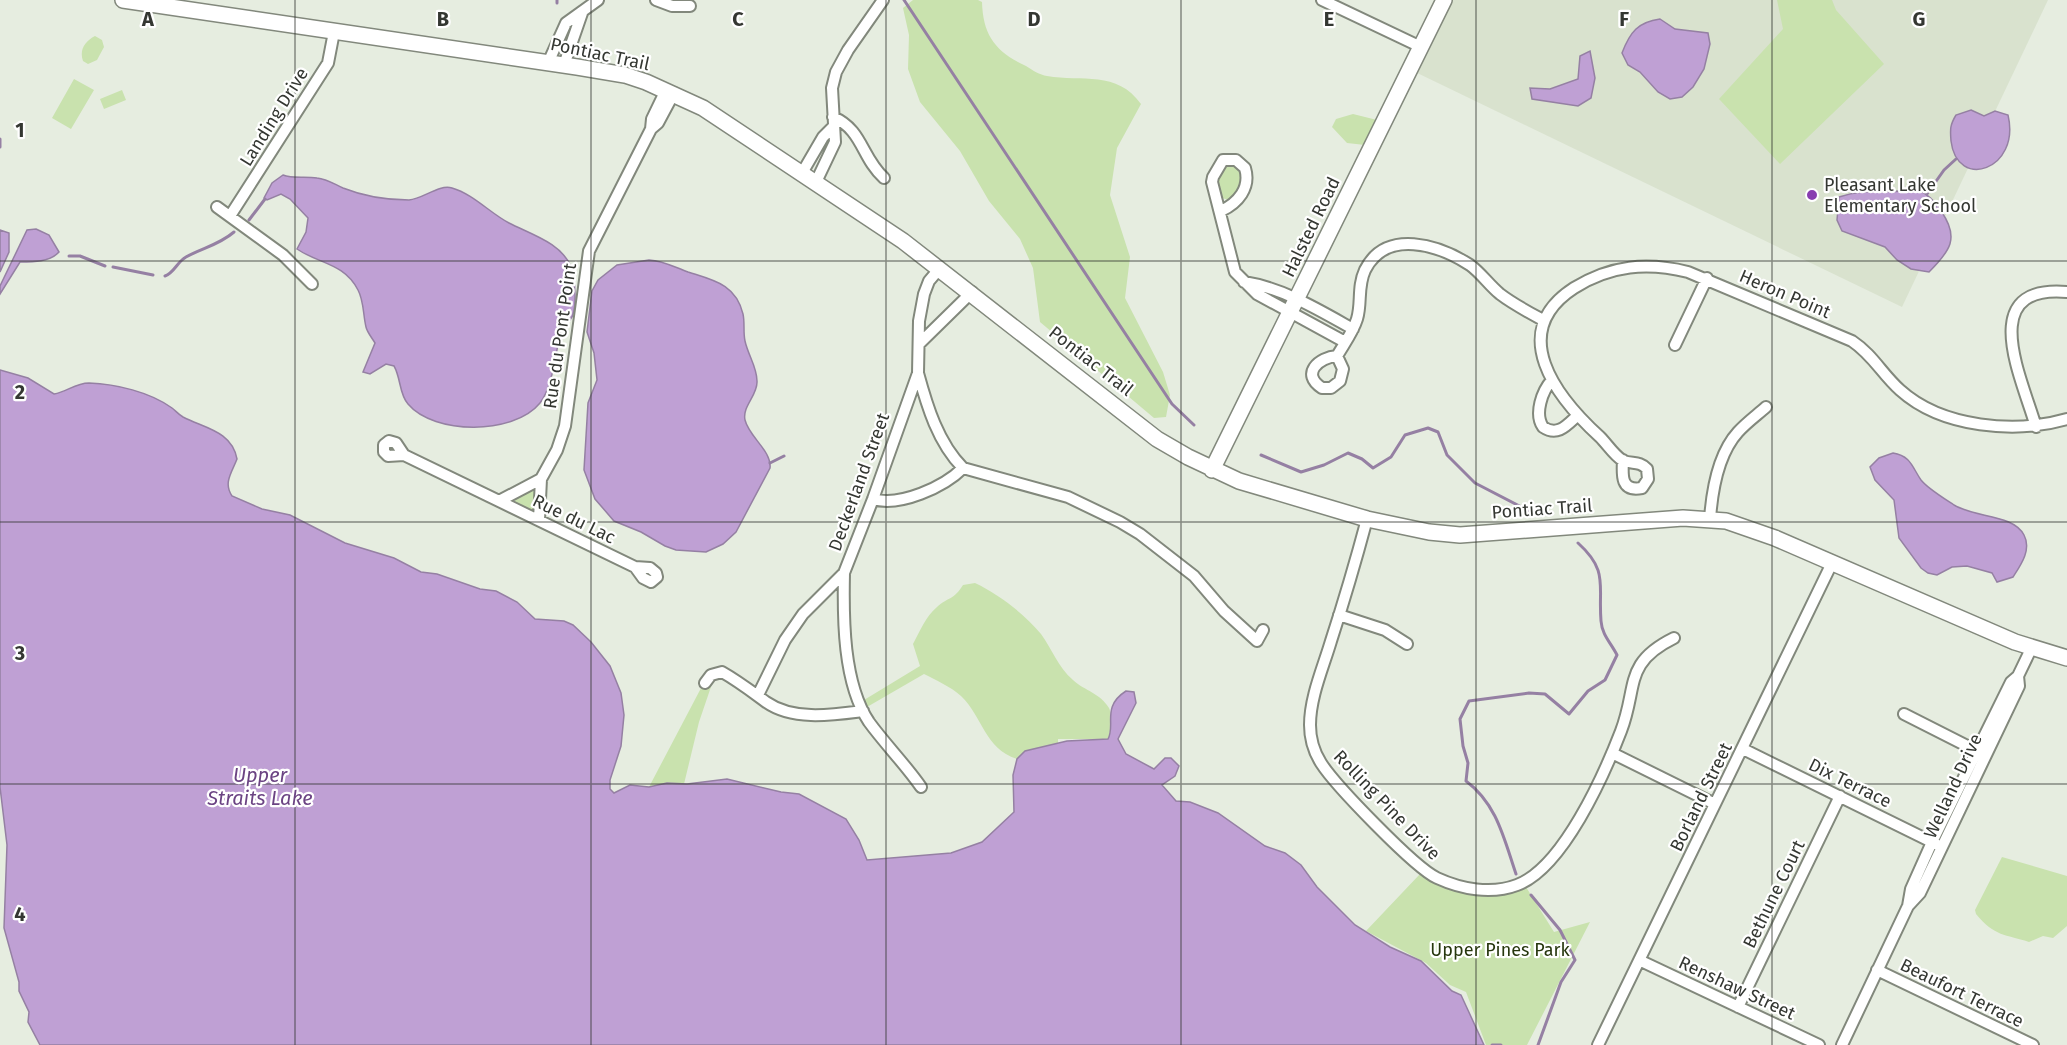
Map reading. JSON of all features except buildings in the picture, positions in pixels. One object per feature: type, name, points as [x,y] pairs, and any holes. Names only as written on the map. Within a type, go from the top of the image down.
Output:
[{"type":"main road","name":"Pontiac Trail","points":[[127,0],[625,75],[670,92],[703,108],[802,172],[940,268],[1157,439],[1212,470],[1239,481],[1367,519],[1429,532],[1460,535],[1657,519],[1710,519],[1746,527],[2031,649],[2067,658]]},
{"type":"main road","name":"Halsted Road","points":[[1212,470],[1444,0]]},
{"type":"street","points":[[548,63],[566,24],[598,0]]},
{"type":"street","points":[[656,0],[672,6],[690,6]]},
{"type":"street","points":[[816,182],[835,142],[832,88],[836,72],[848,50],[883,0]]},
{"type":"street","points":[[1322,0],[1421,47]]},
{"type":"street","points":[[564,65],[582,13]]},
{"type":"street","name":"Landing Drive","points":[[230,216],[328,63],[334,32]]},
{"type":"street","name":"Rue du Pont Point","points":[[539,520],[541,479],[557,450],[565,426],[589,251],[651,129],[651,119],[670,92]]},
{"type":"street","points":[[802,172],[833,122]]},
{"type":"street","points":[[833,122],[855,131],[870,162],[884,178]]},
{"type":"street","points":[[1221,211],[1238,201],[1245,183],[1245,168],[1236,160],[1224,160],[1213,177],[1235,272],[1257,294],[1353,328]]},
{"type":"street","points":[[217,207],[288,260],[312,284]]},
{"type":"street","points":[[1338,356],[1359,313],[1359,284],[1366,267],[1396,244],[1414,242],[1471,266],[1499,293],[1543,320],[1539,347],[1544,365],[1552,380],[1578,415],[1623,460]]},
{"type":"street","name":"Heron Point","points":[[1543,320],[1551,307],[1575,287],[1598,276],[1630,266],[1659,265],[1707,279],[1852,341],[1868,352],[1901,392],[1920,404],[1974,423],[2004,427],[2036,427],[2067,419]]},
{"type":"street","name":"Deckerland Street","points":[[758,695],[785,640],[803,614],[844,573],[918,373],[919,321],[924,294],[940,268]]},
{"type":"street","points":[[1675,345],[1707,279]]},
{"type":"street","points":[[2036,427],[2010,338],[2011,318],[2020,303],[2034,294],[2049,290],[2067,292]]},
{"type":"street","points":[[920,343],[972,292]]},
{"type":"street","points":[[1294,306],[1346,342]]},
{"type":"street","points":[[918,373],[927,406],[937,429],[963,468],[1068,497],[1120,522],[1194,576],[1224,611],[1257,641],[1263,630]]},
{"type":"street","points":[[1552,380],[1542,398],[1539,412],[1543,427],[1553,432],[1559,431],[1578,415]]},
{"type":"street","points":[[1710,519],[1713,489],[1724,457],[1737,432],[1766,407]]},
{"type":"street","name":"Rue du Lac","points":[[404,455],[635,567]]},
{"type":"street","points":[[873,499],[890,501],[915,495],[945,482],[963,468]]},
{"type":"street","name":"Rue du Lac","points":[[499,501],[541,479]]},
{"type":"street","name":"Rolling Pine Drive","points":[[1367,519],[1310,709],[1312,746],[1332,778],[1420,867],[1435,877],[1469,889],[1491,890],[1516,886],[1530,879],[1558,853],[1612,753],[1622,728],[1631,686],[1639,668],[1652,649],[1674,638]]},
{"type":"street","name":"Borland Street","points":[[1598,1045],[1641,961],[1832,563]]},
{"type":"street","points":[[844,573],[843,627],[849,662],[863,711],[921,787]]},
{"type":"street","points":[[1339,615],[1384,630],[1407,644]]},
{"type":"street","name":"Welland Drive","points":[[1908,906],[1920,893],[1943,847],[2011,682],[2018,676],[2031,649]]},
{"type":"street","points":[[705,682],[711,675],[722,672],[777,708],[798,714],[834,715],[863,711]]},
{"type":"street","points":[[1904,714],[1981,753]]},
{"type":"street","name":"Dix Terrace","points":[[1743,748],[1943,847]]},
{"type":"street","points":[[1612,753],[1715,804]]},
{"type":"street","name":"Welland Drive","points":[[1842,1045],[1908,906],[1911,889],[1932,842],[1981,753]]},
{"type":"street","name":"Bethune Court","points":[[1738,1006],[1840,796]]},
{"type":"street","name":"Renshaw Street","points":[[1641,961],[1819,1045]]},
{"type":"street","name":"Beaufort Terrace","points":[[1877,970],[2033,1045]]},
{"type":"shaded area","name":"Pleasant Lake Elementary School","points":[[1445,0],[2048,0],[1902,307],[1411,70]]},
{"type":"green space","points":[[913,0],[978,0],[982,2],[988,34],[999,49],[1016,61],[1044,75],[1110,82],[1132,93],[1141,104],[1117,148],[1110,195],[1130,257],[1125,298],[1163,372],[1170,395],[1166,417],[1154,418],[1040,322],[1033,268],[1020,239],[989,201],[960,151],[920,102],[908,69],[909,35],[903,8]]},
{"type":"green space","points":[[1777,0],[1832,0],[1836,10],[1884,64],[1780,164],[1719,99],[1783,29]]},
{"type":"green space","points":[[95,36],[102,40],[104,47],[97,60],[88,64],[83,61],[82,50],[88,40]]},
{"type":"green space","points":[[74,79],[94,90],[71,129],[52,118]]},
{"type":"green space","points":[[122,90],[126,100],[104,109],[100,99]]},
{"type":"green space","points":[[1353,114],[1377,120],[1365,145],[1347,143],[1332,127],[1336,119]]},
{"type":"green space","points":[[1228,164],[1239,168],[1242,176],[1236,196],[1229,200],[1222,198],[1218,179]]},
{"type":"green space","points":[[535,488],[535,509],[532,512],[514,503],[516,498]]},
{"type":"green space","points":[[975,583],[1011,605],[1027,619],[1041,634],[1068,675],[1105,703],[1111,714],[1108,739],[1058,739],[1058,744],[1031,750],[1017,759],[997,747],[961,696],[924,674],[867,707],[864,700],[920,666],[913,644],[933,611],[954,596],[963,585]]},
{"type":"green space","points":[[710,671],[715,675],[699,722],[684,784],[667,783],[649,787]]},
{"type":"green space","points":[[2002,857],[2067,876],[2067,926],[2053,938],[2043,936],[2029,942],[2007,936],[1989,927],[1976,914],[1975,910]]},
{"type":"green space","name":"Upper Pines Park","points":[[1420,874],[1445,888],[1471,894],[1498,893],[1526,887],[1554,932],[1590,922],[1527,1045],[1486,1045],[1466,992],[1450,985],[1426,963],[1366,931]]},
{"type":"water","points":[[1660,19],[1675,29],[1708,33],[1710,44],[1704,69],[1693,87],[1682,97],[1670,99],[1658,92],[1640,72],[1628,65],[1622,53],[1628,39],[1636,29],[1652,20]]},
{"type":"water","points":[[1590,51],[1595,78],[1591,98],[1578,106],[1532,99],[1530,88],[1550,89],[1578,79],[1580,56]]},
{"type":"water","points":[[1971,110],[1984,116],[1995,111],[2008,115],[2010,134],[2005,149],[1997,161],[1987,167],[1975,169],[1964,166],[1956,156],[1951,141],[1951,127],[1956,115]]},
{"type":"water","points":[[283,175],[313,177],[359,193],[392,199],[409,200],[442,188],[452,188],[467,195],[509,223],[553,245],[567,259],[571,267],[575,286],[574,309],[573,316],[561,329],[551,378],[540,403],[528,414],[494,426],[454,426],[420,414],[408,404],[403,396],[394,366],[386,364],[370,374],[363,372],[375,343],[367,329],[360,294],[346,274],[297,249],[306,232],[308,218],[290,199],[281,194],[267,200],[264,198],[272,183]]},
{"type":"water","points":[[1917,189],[1936,204],[1950,229],[1951,237],[1947,251],[1929,272],[1911,269],[1897,260],[1885,247],[1842,231],[1837,220],[1839,197],[1860,192]]},
{"type":"water","points":[[36,229],[49,235],[59,252],[46,260],[20,262],[0,294],[0,286],[27,230]]},
{"type":"water","points":[[0,230],[9,233],[9,252],[0,272]]},
{"type":"water","points":[[649,260],[715,281],[735,296],[743,314],[745,341],[757,376],[757,386],[746,410],[745,420],[768,456],[770,468],[736,532],[723,544],[706,552],[676,550],[614,521],[595,499],[584,470],[588,403],[597,380],[594,353],[587,332],[592,291],[598,280],[617,265]]},
{"type":"water","name":"Upper Straits Lake","points":[[0,370],[28,378],[54,394],[79,384],[89,383],[121,387],[154,397],[183,417],[216,432],[229,442],[237,459],[228,482],[232,496],[262,509],[290,515],[345,543],[394,558],[421,572],[437,574],[480,589],[496,591],[517,602],[535,619],[564,621],[573,625],[591,642],[610,666],[621,693],[624,715],[621,746],[610,780],[610,789],[614,793],[630,785],[649,787],[667,783],[687,784],[727,779],[799,794],[846,819],[859,840],[867,860],[951,853],[982,842],[1014,812],[1013,775],[1017,759],[1025,751],[1067,741],[1108,739],[1111,710],[1114,703],[1126,691],[1134,692],[1136,703],[1118,739],[1126,754],[1154,769],[1165,758],[1171,758],[1179,766],[1175,776],[1162,785],[1176,801],[1190,802],[1218,813],[1265,846],[1285,853],[1301,865],[1317,887],[1355,925],[1390,947],[1421,961],[1452,991],[1461,995],[1484,1045],[40,1045],[28,1022],[29,1012],[19,991],[19,982],[4,928],[7,845],[0,787]]},
{"type":"water","points":[[1893,453],[1907,459],[1924,483],[1954,505],[2003,520],[2019,528],[2027,546],[2024,558],[2013,577],[1997,582],[1992,573],[1967,566],[1952,567],[1937,575],[1921,568],[1899,538],[1894,500],[1875,480],[1870,467],[1879,458]]},
{"type":"waterway","points":[[904,0],[1172,404],[1194,425]]},
{"type":"waterway","points":[[0,139],[0,147]]},
{"type":"waterway","points":[[1927,194],[1944,170],[1956,159]]},
{"type":"waterway","points":[[249,220],[265,199]]},
{"type":"waterway","points":[[165,276],[186,257],[234,232]]},
{"type":"waterway","points":[[69,256],[80,256],[105,266]]},
{"type":"waterway","points":[[113,267],[153,275]]},
{"type":"waterway","points":[[1261,455],[1301,472],[1324,465],[1348,453],[1362,459],[1373,468],[1391,457],[1405,435],[1428,428],[1438,432],[1447,455],[1475,483],[1531,512],[1550,513]]},
{"type":"waterway","points":[[770,463],[784,456]]},
{"type":"waterway","points":[[1516,874],[1492,811],[1477,790],[1466,781],[1468,763],[1463,746],[1460,719],[1469,701],[1529,693],[1545,694],[1569,714],[1588,691],[1605,680],[1617,655],[1602,626],[1598,570],[1588,553],[1578,543]]},
{"type":"waterway","points":[[1531,895],[1560,930],[1575,960],[1561,982],[1538,1045]]},
{"type":"waterway","points":[[1492,1045],[1501,1045]]},
{"type":"place","name":"Pleasant Lake Elementary School","points":[[1812,195]]}]
